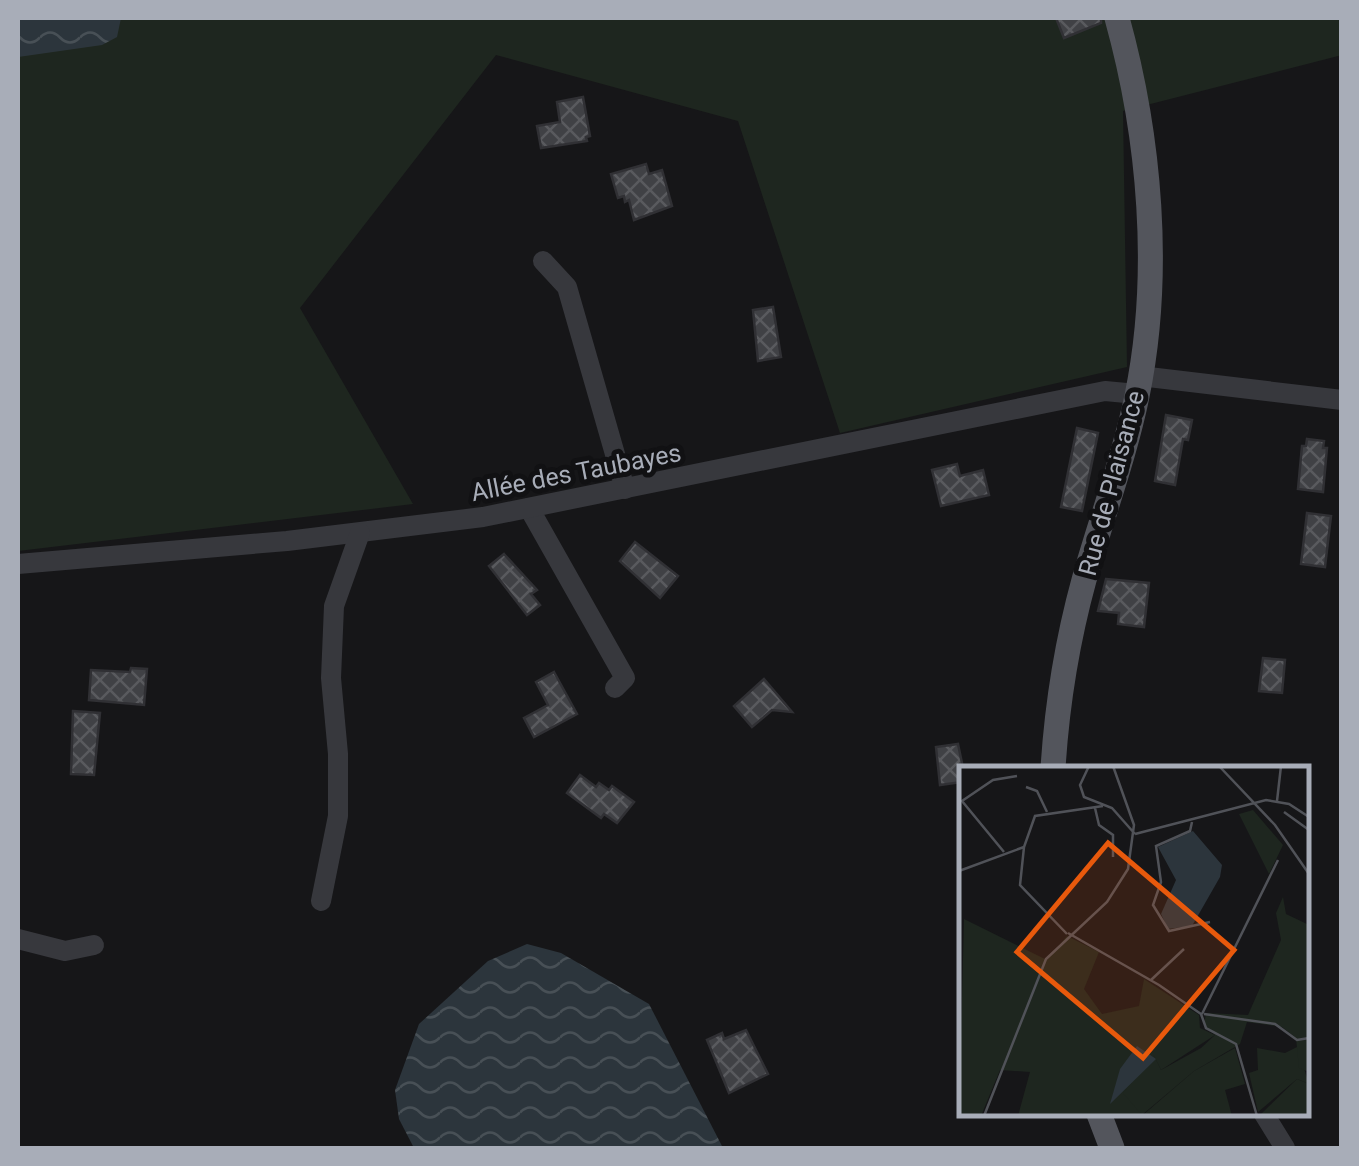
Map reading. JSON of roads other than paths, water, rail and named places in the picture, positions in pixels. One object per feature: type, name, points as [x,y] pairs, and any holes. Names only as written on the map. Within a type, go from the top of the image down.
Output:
[{"type":"main road","name":"Rue de Plaisance","points":[[1053,766],[1062,678],[1072,628],[1138,385],[1148,298],[1146,188],[1137,108],[1117,18]]},
{"type":"main road","points":[[1100,1116],[1112,1148]]},
{"type":"street","points":[[543,261],[567,287],[625,489]]},
{"type":"street","name":"Allée des Taubayes","points":[[18,564],[360,532],[530,508],[1138,385],[1342,400]]},
{"type":"street","points":[[530,508],[624,678],[615,688]]},
{"type":"street","points":[[320,901],[338,816],[338,754],[330,678],[334,606],[360,532]]},
{"type":"street","points":[[18,939],[66,952],[94,945]]},
{"type":"street","points":[[1265,1116],[1286,1148]]},
{"type":"water","points":[[18,18],[121,18],[117,37],[102,45],[18,57]]},
{"type":"water","points":[[527,944],[561,953],[649,1004],[723,1148],[414,1148],[399,1119],[395,1090],[419,1024],[488,961]]}]
